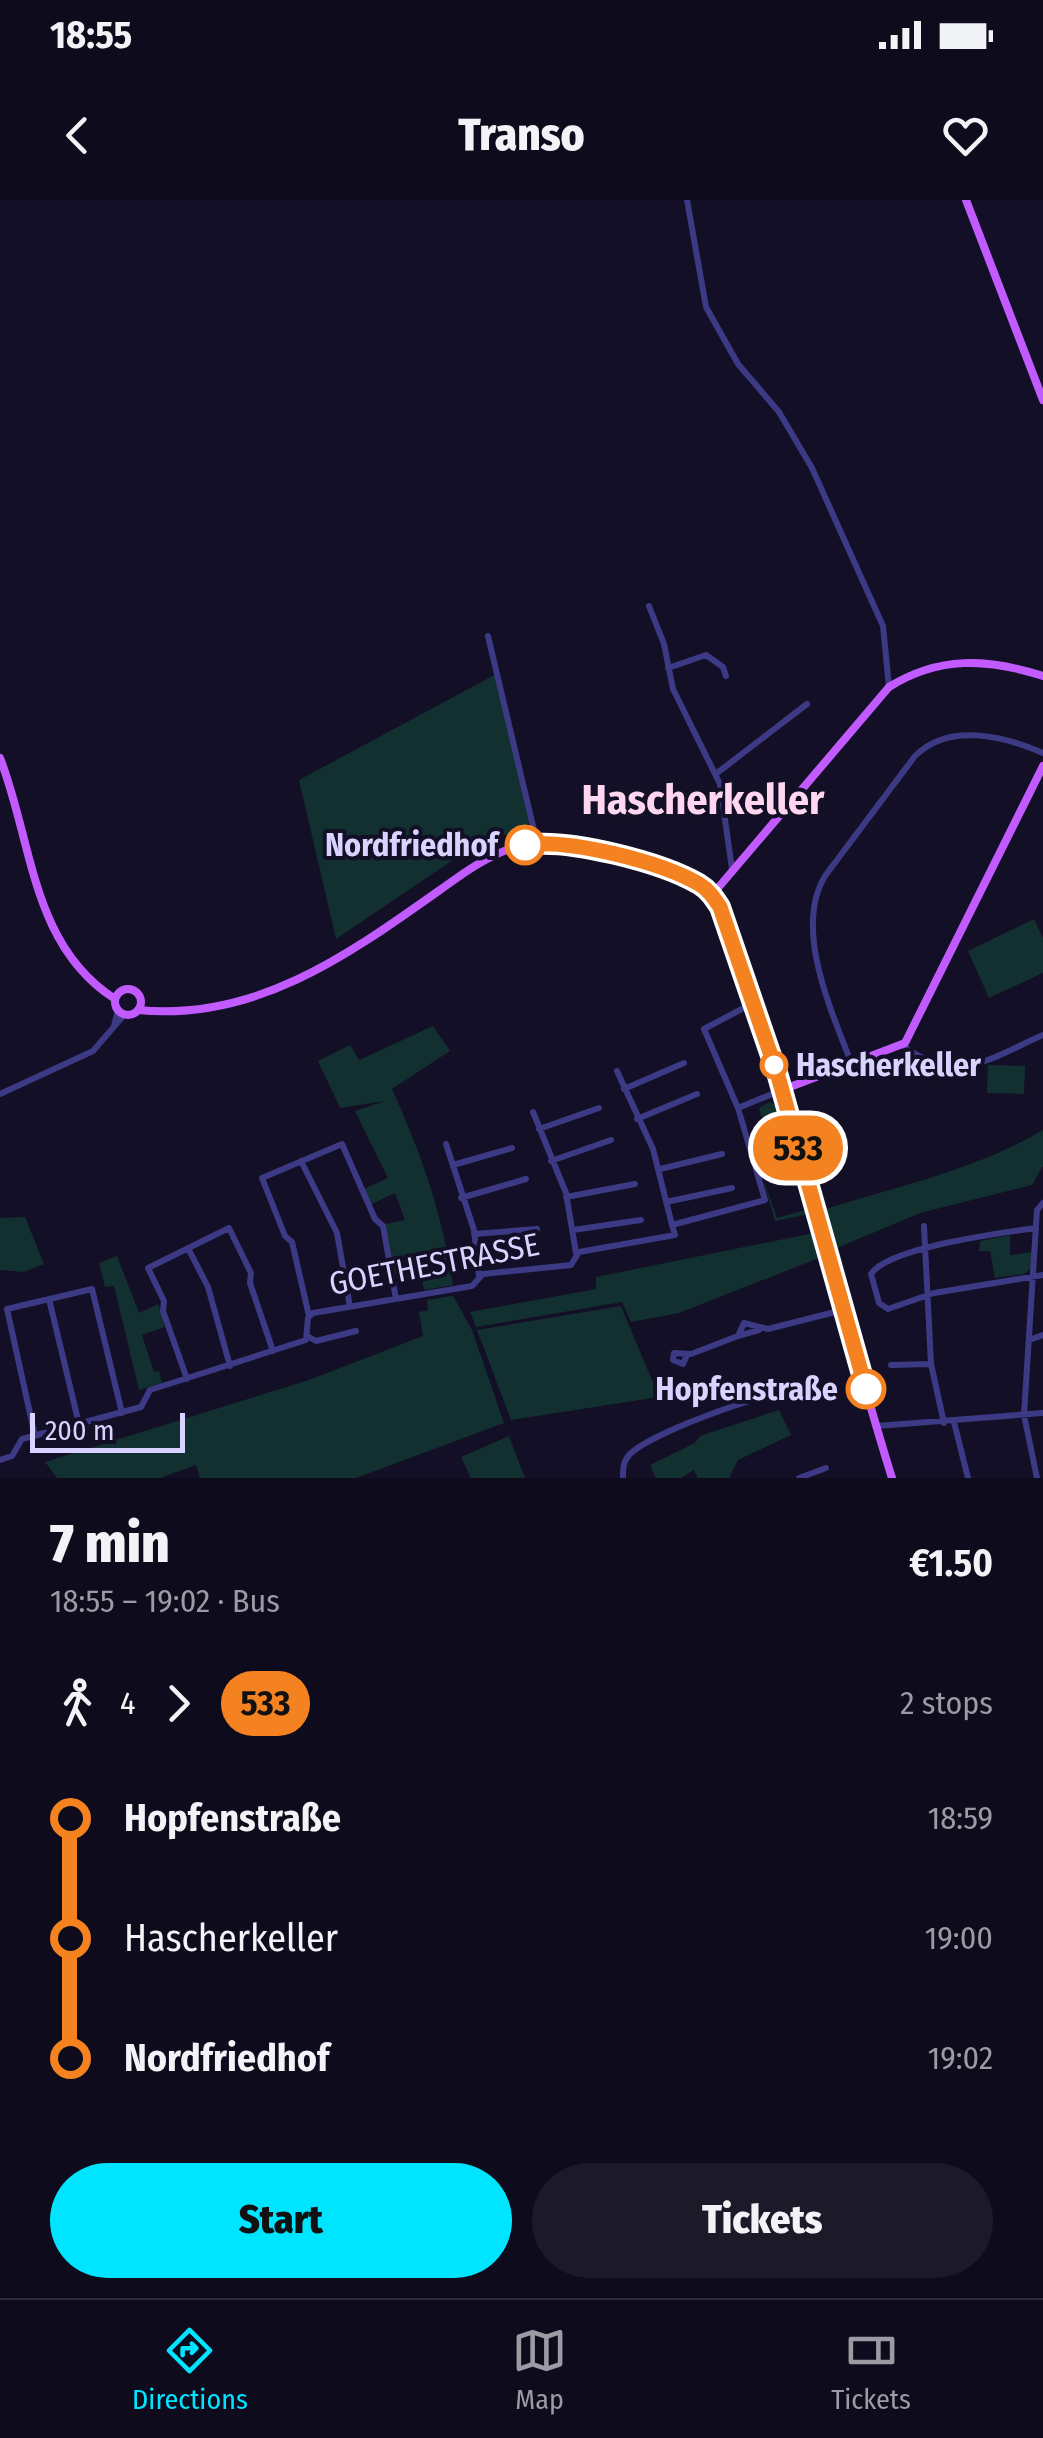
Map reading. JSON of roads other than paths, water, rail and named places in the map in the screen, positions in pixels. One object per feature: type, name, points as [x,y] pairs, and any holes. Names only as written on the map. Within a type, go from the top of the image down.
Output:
[{"type":"main road","points":[[966,200],[1043,400]]},
{"type":"main road","points":[[892,1478],[782,1090],[716,892],[889,688],[915,671],[939,663],[959,662],[1043,676]]},
{"type":"main road","points":[[0,758],[45,915],[65,952],[97,985],[117,996],[122,1012],[140,1006],[200,1011],[238,1002],[326,968],[482,861],[537,843],[564,844],[668,871],[716,892]]},
{"type":"main road","points":[[782,1090],[903,1046],[1043,766]]},
{"type":"main road","points":[[705,888],[730,872]]},
{"type":"main road","points":[[117,996],[132,990],[140,1006]]},
{"type":"street","points":[[687,200],[706,307],[738,364],[778,412],[812,468],[883,626],[889,688]]},
{"type":"street","points":[[648,606],[664,644],[672,689],[716,774],[730,872]]},
{"type":"street","points":[[488,636],[537,843]]},
{"type":"street","points":[[668,668],[706,654],[723,668],[726,676]]},
{"type":"street","points":[[716,774],[807,704]]},
{"type":"street","points":[[852,1066],[822,973],[813,928],[816,894],[825,876],[915,756],[933,741],[962,734],[1043,752]]},
{"type":"street","points":[[754,998],[704,1030],[738,1108],[782,1090]]},
{"type":"street","points":[[0,1094],[85,1056],[112,1032],[122,1012]]},
{"type":"street","points":[[903,1046],[933,1065],[956,1069],[1043,1035]]},
{"type":"street","points":[[624,1088],[684,1063]]},
{"type":"street","points":[[617,1072],[660,1170],[672,1225]]},
{"type":"street","points":[[637,1119],[698,1094]]},
{"type":"street","points":[[539,1130],[599,1108]]},
{"type":"street","name":"GOETHESTRASSE","points":[[0,1460],[14,1454],[18,1441],[141,1407],[149,1390],[309,1337],[309,1316],[472,1286],[480,1276],[571,1265],[576,1253],[675,1235],[672,1225],[765,1200],[738,1108]]},
{"type":"street","points":[[533,1112],[566,1197],[576,1253]]},
{"type":"street","points":[[550,1161],[611,1140]]},
{"type":"street","points":[[309,1316],[292,1242],[285,1235],[262,1178],[342,1144],[376,1219],[383,1226],[396,1298]]},
{"type":"street","points":[[446,1144],[474,1234],[480,1276]]},
{"type":"street","points":[[452,1165],[512,1148]]},
{"type":"street","points":[[660,1170],[722,1154]]},
{"type":"street","points":[[301,1161],[337,1233],[350,1306]]},
{"type":"street","points":[[461,1198],[526,1179]]},
{"type":"street","points":[[566,1197],[635,1184]]},
{"type":"street","points":[[666,1202],[732,1188]]},
{"type":"street","points":[[1038,1478],[1024,1415],[1036,1217],[1043,1203]]},
{"type":"street","points":[[572,1230],[641,1220]]},
{"type":"street","points":[[924,1226],[930,1364],[944,1423]]},
{"type":"street","points":[[187,1379],[163,1312],[164,1301],[148,1268],[229,1228],[251,1273],[250,1284],[273,1351]]},
{"type":"street","points":[[1036,1228],[926,1248],[879,1265],[870,1274],[882,1308],[928,1295],[1043,1275]]},
{"type":"street","points":[[474,1234],[537,1229]]},
{"type":"street","points":[[188,1248],[208,1287],[230,1366]]},
{"type":"street","points":[[35,1436],[7,1309],[92,1289],[122,1412]]},
{"type":"street","points":[[49,1298],[79,1424]]},
{"type":"street","points":[[686,1355],[738,1336],[744,1323],[759,1330],[843,1310]]},
{"type":"street","points":[[309,1337],[316,1341],[356,1331]]},
{"type":"street","points":[[1029,1340],[1043,1334]]},
{"type":"street","points":[[891,1365],[930,1364]]},
{"type":"street","points":[[623,1478],[626,1458],[638,1448],[724,1410],[794,1391]]},
{"type":"street","points":[[877,1426],[1043,1413]]},
{"type":"street","points":[[954,1422],[968,1478]]},
{"type":"street","points":[[799,1478],[826,1468]]},
{"type":"place","name":"Nordfriedhof","points":[[525,845]]},
{"type":"place","name":"Hascherkeller","points":[[774,1065]]},
{"type":"place","name":"Hopfenstraße","points":[[866,1389]]},
{"type":"district","name":"Hascherkeller","points":[[703,800]]}]
